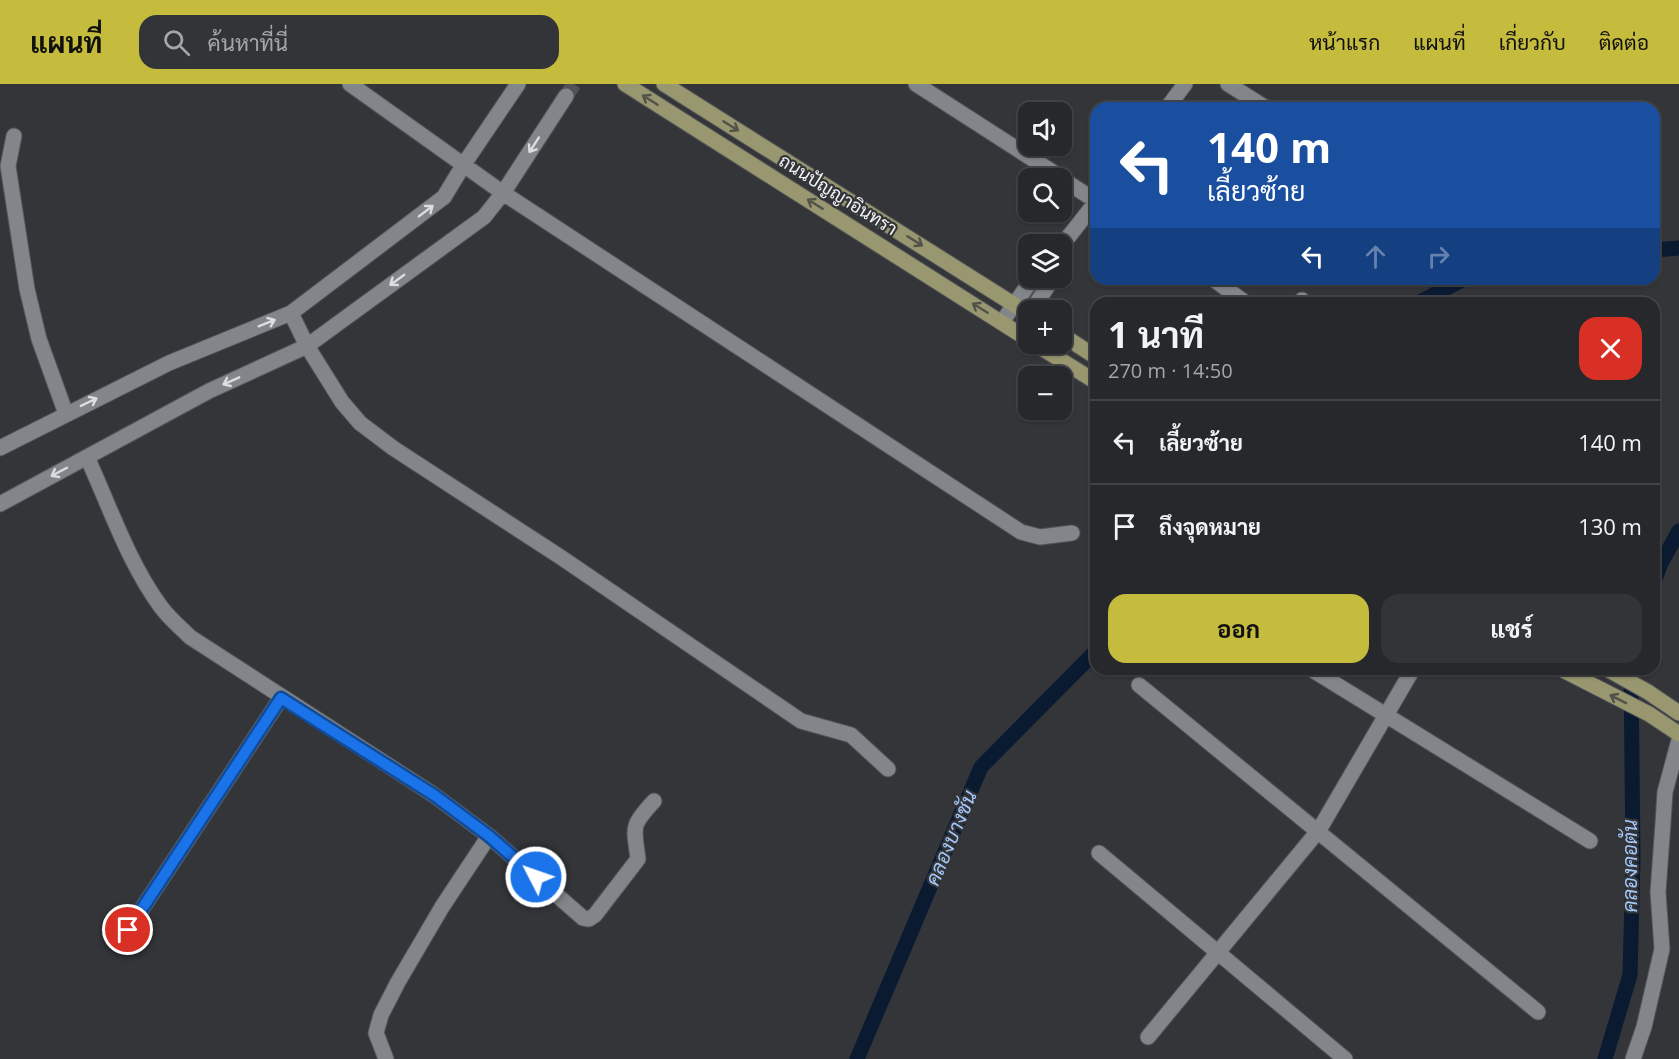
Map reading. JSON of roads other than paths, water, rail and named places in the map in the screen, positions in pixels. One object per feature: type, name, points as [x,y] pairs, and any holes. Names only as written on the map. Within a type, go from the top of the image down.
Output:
[{"type":"main road","name":"ถนนปัญญาอินทรา","points":[[625,84],[1018,333]]},
{"type":"main road","name":"ถนนปัญญาอินทรา","points":[[664,84],[1016,304]]},
{"type":"main road","points":[[1072,341],[1090,353]]},
{"type":"main road","points":[[1051,354],[1090,378]]},
{"type":"main road","points":[[1572,675],[1649,714],[1679,734]]},
{"type":"main road","points":[[1618,675],[1679,713]]},
{"type":"street","points":[[350,84],[503,193],[1021,532],[1040,537],[1072,533]]},
{"type":"street","points":[[0,448],[169,363],[291,313],[444,197],[518,84]]},
{"type":"street","points":[[916,84],[1045,168]]},
{"type":"street","points":[[1172,102],[1185,84]]},
{"type":"street","points":[[1228,84],[1256,102]]},
{"type":"street","points":[[0,504],[209,391],[307,346],[484,217],[503,193],[566,96]]},
{"type":"street","points":[[14,136],[8,166],[27,289],[39,339],[66,414]]},
{"type":"street","points":[[1072,185],[1090,197]]},
{"type":"street","points":[[1070,234],[1090,209]]},
{"type":"street","points":[[1221,285],[1238,297]]},
{"type":"street","points":[[1002,322],[1026,288]]},
{"type":"street","points":[[291,313],[307,346],[342,402],[360,423],[393,448],[562,558],[801,721],[852,735],[888,769]]},
{"type":"street","points":[[87,457],[127,550],[145,583],[162,608],[190,638],[434,795],[489,836],[583,918],[589,919],[595,915],[638,859],[634,830],[641,815],[654,801]]},
{"type":"street","points":[[1321,675],[1590,841]]},
{"type":"street","points":[[1148,1037],[1319,830],[1409,675]]},
{"type":"street","points":[[1139,685],[1319,830],[1538,1012]]},
{"type":"street","points":[[128,930],[281,698]]},
{"type":"street","points":[[1634,1059],[1662,949],[1658,892],[1679,740]]},
{"type":"street","points":[[386,1059],[376,1033],[381,1015],[442,907],[489,836]]},
{"type":"street","points":[[1099,853],[1345,1059]]},
{"type":"waterway","name":"คลองบางชัน","points":[[1660,250],[1679,248]]},
{"type":"waterway","name":"คลองบางชัน","points":[[1430,297],[1452,285]]},
{"type":"waterway","name":"คลองคอตัน","points":[[1660,566],[1679,531]]},
{"type":"waterway","name":"คลองบางชัน","points":[[857,1059],[981,767],[1090,657]]},
{"type":"waterway","name":"คลองคอตัน","points":[[1605,1059],[1630,975],[1633,859],[1631,675]]},
{"type":"tunnel","points":[[566,96],[574,84]]}]
